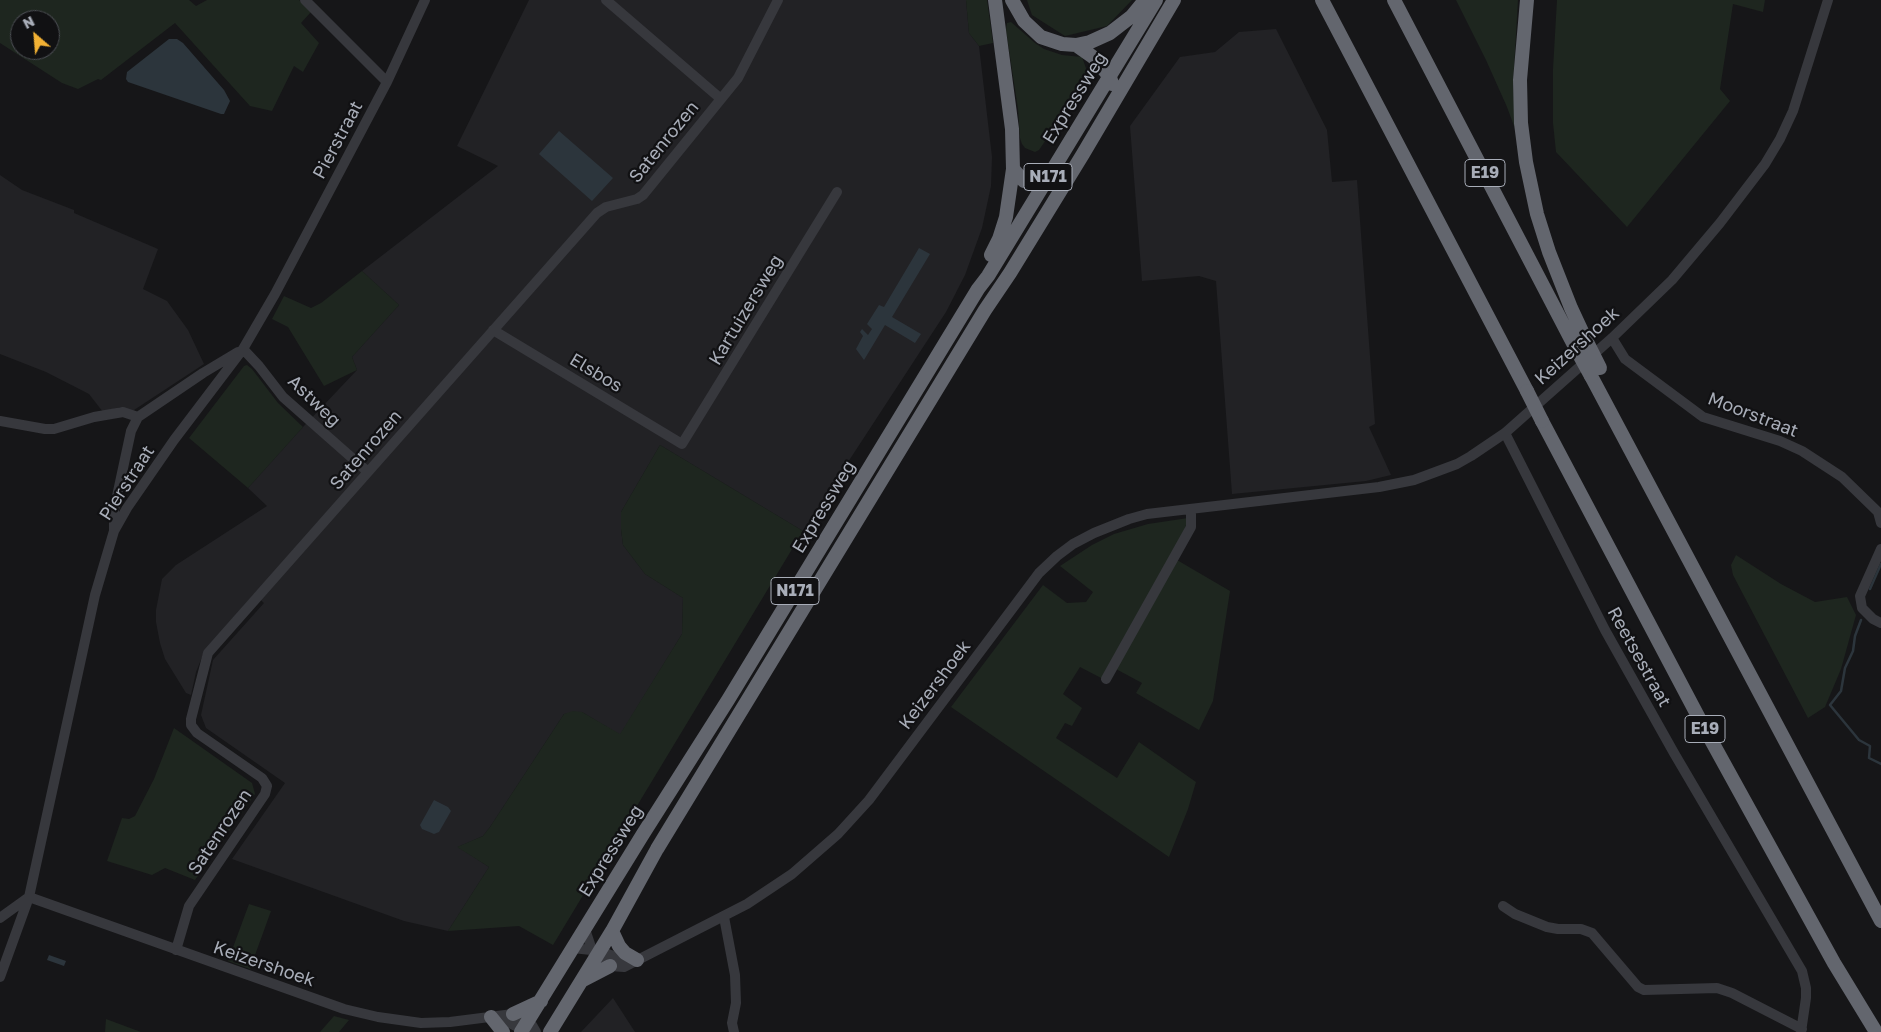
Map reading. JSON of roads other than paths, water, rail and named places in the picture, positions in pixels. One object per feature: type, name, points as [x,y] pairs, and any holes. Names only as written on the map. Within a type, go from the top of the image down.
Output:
[{"type":"highway","points":[[978,288],[999,239],[1006,217],[1013,169],[1012,129],[995,0]]},
{"type":"highway","points":[[1012,0],[1024,22],[1041,37],[1062,44],[1076,45],[1090,42],[1110,33],[1132,16],[1145,0]]},
{"type":"highway","name":"Expressweg","points":[[527,1030],[541,1000],[728,700],[978,288],[988,276],[1156,0]]},
{"type":"highway","name":"Expressweg","points":[[550,1032],[583,980],[596,953],[612,931],[657,849],[985,310],[1069,178],[1174,0]]},
{"type":"highway","name":"E19","points":[[1322,0],[1700,720],[1834,963],[1876,1032]]},
{"type":"highway","name":"E19","points":[[1394,0],[1580,342],[1595,372],[1602,399],[1881,921]]},
{"type":"highway","points":[[1527,0],[1520,80],[1521,123],[1526,162],[1537,214],[1549,252],[1571,308],[1580,342]]},
{"type":"highway","points":[[1076,45],[1093,57],[1110,78],[1116,96]]},
{"type":"highway","points":[[1013,169],[1024,181],[1035,184],[1044,184],[1069,178]]},
{"type":"highway","points":[[612,931],[618,946],[625,954],[637,960]]},
{"type":"highway","points":[[583,980],[610,966]]},
{"type":"highway","points":[[513,1014],[541,1000]]},
{"type":"highway","points":[[494,1016],[503,1032]]},
{"type":"street","points":[[305,0],[387,82]]},
{"type":"street","name":"Pierstraat","points":[[0,977],[29,897],[96,595],[114,531],[127,508],[164,455],[243,349],[276,294],[387,82],[425,0]]},
{"type":"street","points":[[606,0],[720,99]]},
{"type":"street","name":"Satenrozen","points":[[176,950],[190,906],[265,794],[267,786],[262,778],[197,733],[191,725],[206,658],[214,646],[600,210],[633,200],[642,195],[741,73],[778,0]]},
{"type":"street","name":"Keizershoek","points":[[610,966],[624,967],[724,917],[770,890],[819,852],[869,800],[1039,573],[1073,544],[1094,533],[1147,514],[1379,487],[1414,480],[1434,474],[1464,460],[1505,432],[1612,338],[1672,280],[1720,223],[1764,164],[1780,139],[1793,111],[1828,0]]},
{"type":"street","name":"Kartuizersweg","points":[[682,444],[837,192]]},
{"type":"street","name":"Elsbos","points":[[493,330],[682,444]]},
{"type":"street","name":"Moorstraat","points":[[1612,338],[1624,359],[1703,416],[1780,441],[1802,451],[1842,477],[1878,512],[1881,523]]},
{"type":"street","points":[[114,531],[114,510],[131,431],[138,417],[203,373],[243,349]]},
{"type":"street","name":"Astweg","points":[[243,349],[260,366],[283,397],[368,472]]},
{"type":"street","name":"Pierstraat","points":[[0,421],[34,428],[54,429],[94,417],[123,412],[138,417]]},
{"type":"street","name":"Reetsestraat","points":[[1503,906],[1515,914],[1546,927],[1581,929],[1592,933],[1638,987],[1644,990],[1717,988],[1801,1030],[1806,988],[1799,966],[1609,638],[1505,432]]},
{"type":"street","points":[[1106,679],[1191,527],[1191,509]]},
{"type":"street","points":[[1881,549],[1860,596],[1862,608],[1873,619],[1881,623]]},
{"type":"street","points":[[0,918],[29,897]]},
{"type":"street","name":"Keizershoek","points":[[29,897],[344,1009],[378,1017],[421,1022],[450,1022],[513,1014]]},
{"type":"street","points":[[724,917],[734,976],[736,1003],[732,1022],[734,1032]]},
{"type":"street","points":[[585,929],[596,953],[610,966]]},
{"type":"street","points":[[573,948],[621,959],[637,960]]},
{"type":"street","points":[[513,1014],[527,1030]]},
{"type":"street","points":[[494,1016],[527,1030]]},
{"type":"waterway","points":[[1870,589],[1881,564]]},
{"type":"waterway","points":[[1861,620],[1855,636],[1853,651],[1845,668],[1841,691],[1830,705],[1859,740],[1870,746],[1869,758],[1881,764]]}]
